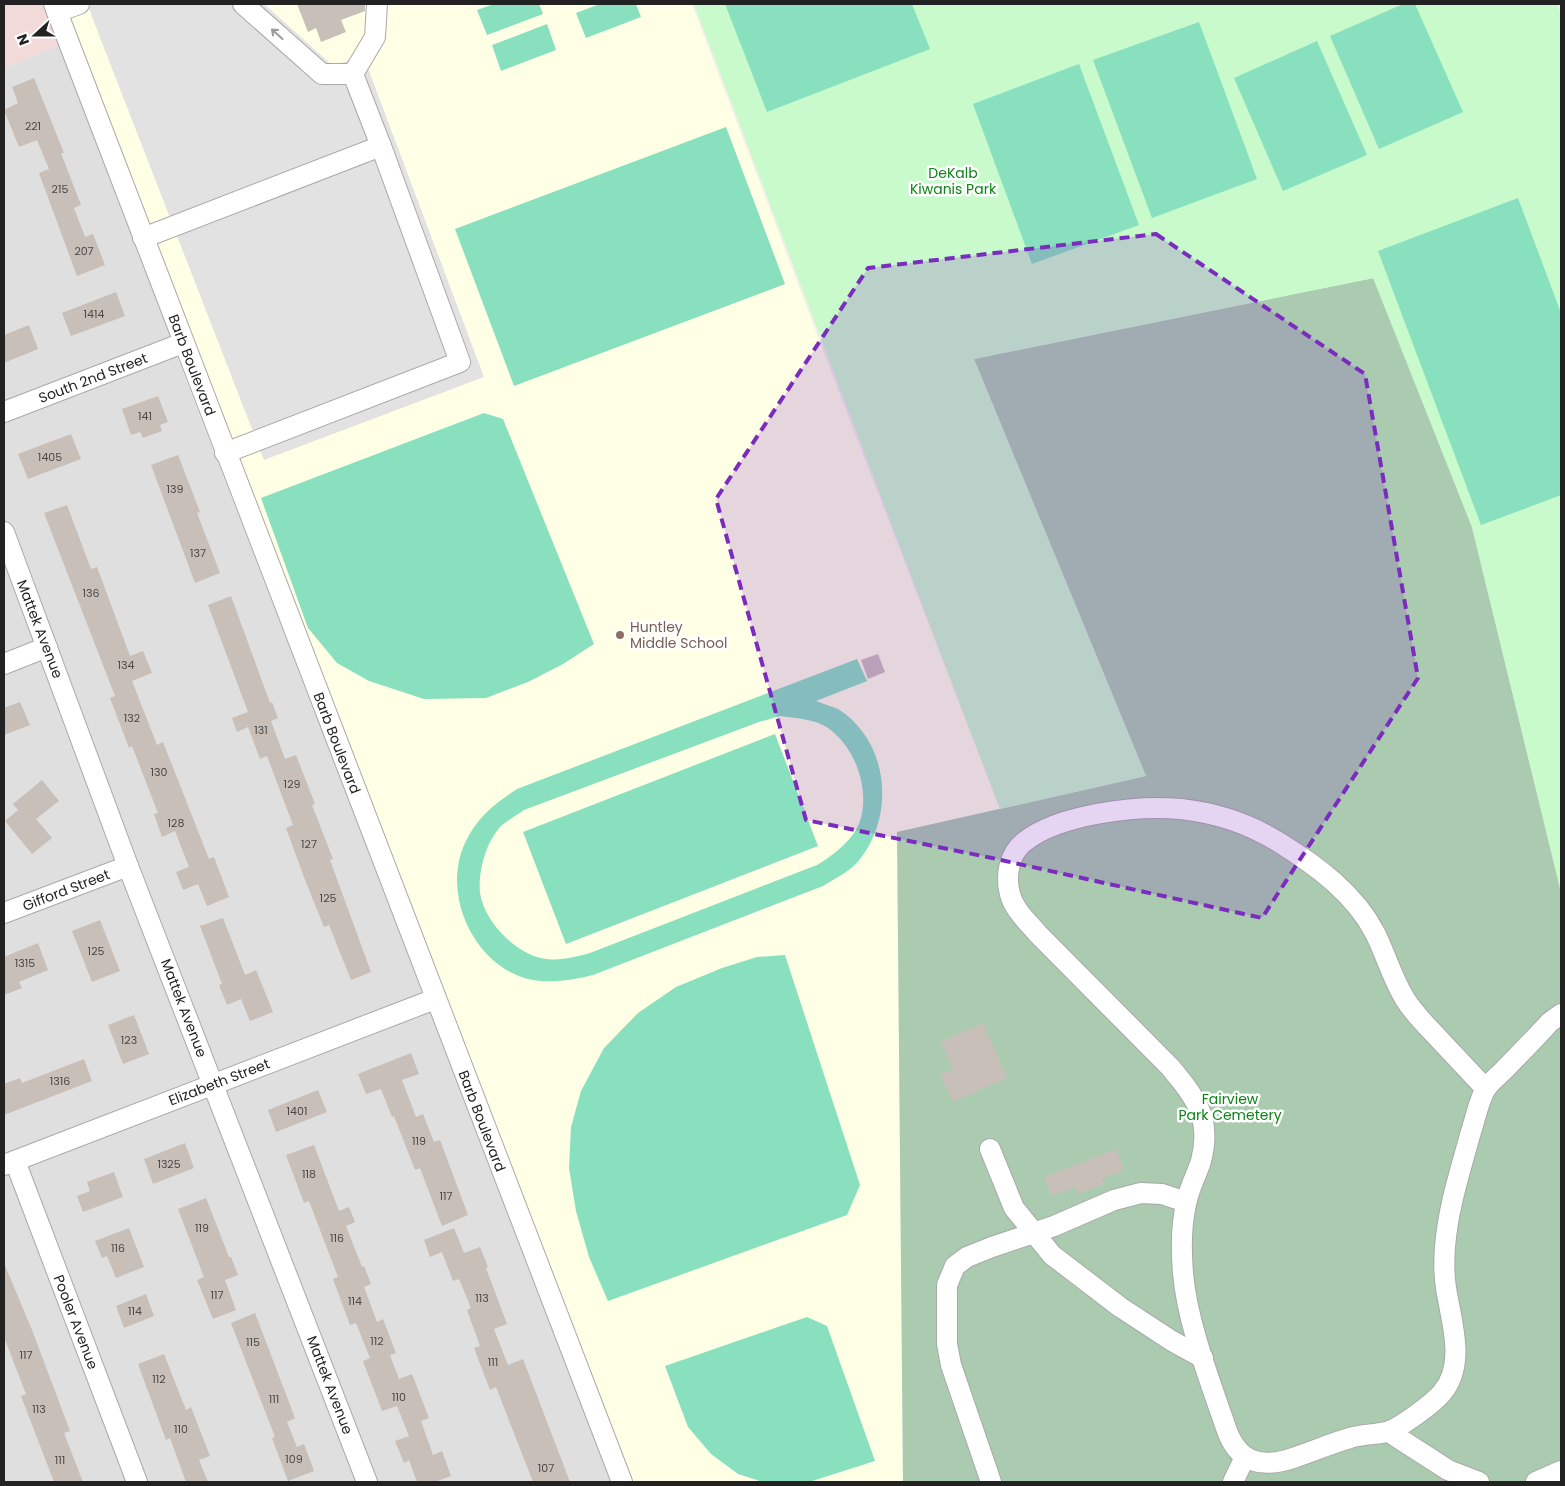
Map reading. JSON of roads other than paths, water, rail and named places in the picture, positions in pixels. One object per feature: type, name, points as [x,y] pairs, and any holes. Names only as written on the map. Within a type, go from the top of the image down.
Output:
[{"type":"street","points":[[55,8],[79,4]]},
{"type":"street","points":[[243,4],[322,74],[353,74]]},
{"type":"street","points":[[353,74],[374,37],[378,4]]},
{"type":"street","name":"Barb Boulevard","points":[[55,8],[622,1482]]},
{"type":"street","points":[[225,453],[460,362],[353,74]]},
{"type":"street","points":[[143,238],[380,146]]},
{"type":"street","name":"South 2nd Street","points":[[4,412],[183,343]]},
{"type":"street","name":"Mattek Avenue","points":[[4,532],[128,866],[367,1482]]},
{"type":"street","points":[[4,664],[47,647]]},
{"type":"street","points":[[1486,1089],[1409,1004],[1395,981],[1368,920],[1348,895],[1308,862],[1279,842],[1244,824],[1214,815],[1181,810],[1110,812],[1061,824],[1037,834],[1023,842],[1010,862],[1008,882],[1010,894],[1018,911],[1038,934],[1170,1068],[1186,1086],[1199,1106],[1205,1130],[1204,1145],[1183,1216],[1181,1249],[1183,1276],[1190,1313],[1228,1437],[1234,1447],[1245,1456],[1262,1464],[1288,1460],[1349,1438],[1389,1432],[1429,1406],[1443,1392],[1450,1381],[1455,1367],[1456,1349],[1446,1284],[1445,1248],[1452,1198],[1478,1108],[1486,1089],[1550,1022],[1561,1014]]},
{"type":"street","name":"Gifford Street","points":[[4,913],[128,866]]},
{"type":"street","name":"Elizabeth Street","points":[[9,1163],[435,999]]},
{"type":"street","points":[[990,1149],[1014,1208],[1052,1255],[1120,1307],[1172,1341],[1203,1358]]},
{"type":"street","name":"Pooler Avenue","points":[[9,1163],[137,1482]]},
{"type":"street","points":[[991,1482],[952,1365],[947,1344],[947,1285],[954,1266],[967,1257],[1054,1226],[1114,1200],[1141,1193],[1162,1194],[1186,1202]]},
{"type":"street","points":[[1389,1432],[1448,1470],[1480,1482]]},
{"type":"street","points":[[1233,1482],[1245,1456]]},
{"type":"street","points":[[1536,1482],[1561,1471]]},
{"type":"place","name":"Huntley Middle School","points":[[620,635]]},
{"type":"park label","name":"DeKalb Kiwanis Park","points":[[953,182]]},
{"type":"park label","name":"Fairview Park Cemetery","points":[[1230,1108]]}]
